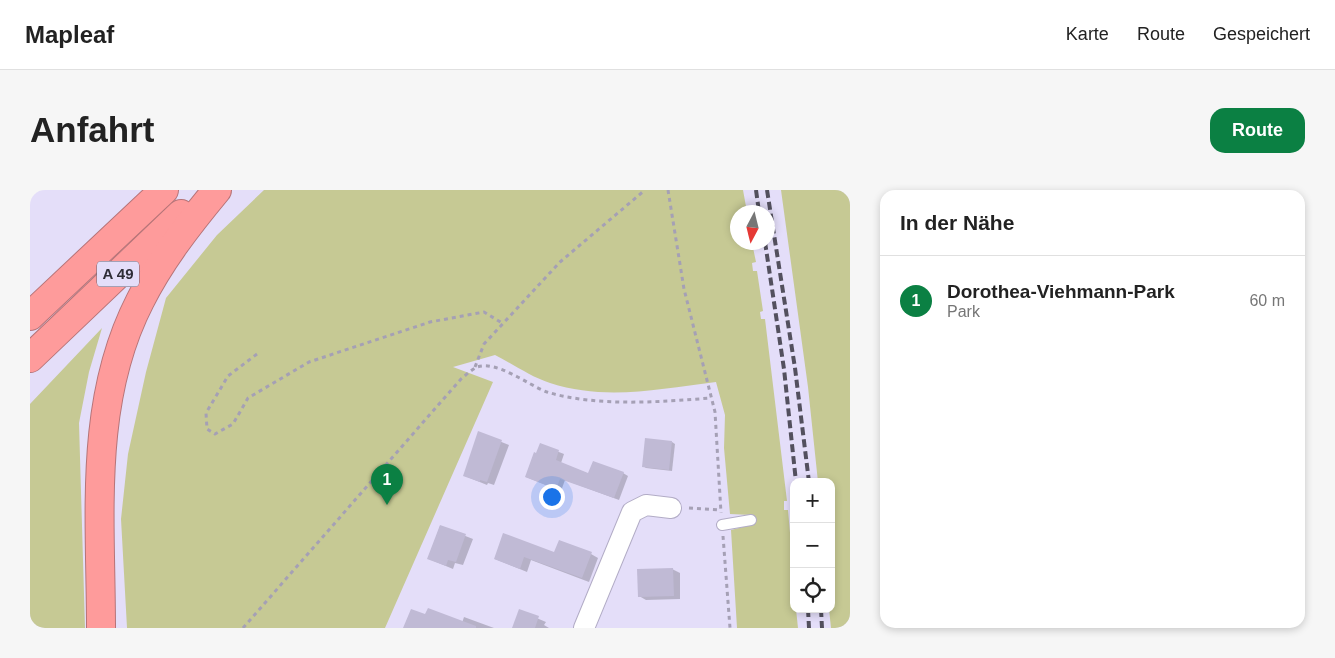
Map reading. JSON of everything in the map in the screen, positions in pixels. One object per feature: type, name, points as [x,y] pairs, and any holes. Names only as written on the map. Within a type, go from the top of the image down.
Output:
[{"type":"highway","name":"A 49","points":[[30,316],[164,190]]},
{"type":"highway","name":"A 49","points":[[30,358],[206,190]]},
{"type":"highway","points":[[101,628],[101,441],[108,395],[117,358],[136,310],[154,274],[172,247],[218,190]]},
{"type":"street","points":[[584,628],[632,512],[646,505],[671,508]]},
{"type":"lane","points":[[722,525],[752,520]]},
{"type":"path","points":[[243,628],[455,386],[475,368],[484,344],[502,324],[560,262],[645,190]]},
{"type":"path","points":[[475,368],[487,365],[546,391],[578,398],[615,402],[711,398],[684,289],[668,190]]},
{"type":"path","points":[[257,354],[228,376],[206,413],[207,429],[216,434],[233,424],[248,398],[309,362],[430,322],[484,312],[502,324]]},
{"type":"path","points":[[671,508],[721,510]]},
{"type":"green space","points":[[264,190],[743,190],[746,205],[730,205],[730,250],[753,250],[756,262],[752,263],[753,271],[757,271],[763,311],[760,312],[761,319],[765,319],[787,501],[784,501],[784,510],[788,510],[790,533],[790,613],[796,613],[798,628],[737,628],[731,530],[751,525],[751,515],[730,514],[724,448],[725,415],[716,382],[632,392],[591,391],[550,383],[529,374],[495,355],[453,367],[493,382],[385,628],[127,628],[121,519],[128,454],[146,372],[166,298],[217,235]]},
{"type":"green space","points":[[781,190],[850,190],[850,628],[831,628],[829,613],[835,613],[835,478],[818,478],[808,387]]},
{"type":"green space","points":[[102,328],[89,372],[79,423],[85,628],[30,628],[30,404]]},
{"type":"building","points":[[478,431],[502,440],[487,482],[480,480],[480,482],[463,476]]},
{"type":"building","points":[[645,438],[672,441],[669,470],[642,467]]},
{"type":"building","points":[[540,443],[559,450],[556,460],[588,473],[593,461],[624,472],[614,498],[560,479],[556,489],[525,477],[534,452],[536,453]]},
{"type":"building","points":[[440,525],[466,534],[456,562],[448,560],[446,566],[427,559]]},
{"type":"building","points":[[503,533],[554,552],[559,540],[592,552],[582,578],[524,557],[520,569],[494,559]]},
{"type":"building","points":[[673,568],[674,596],[638,597],[637,569]]},
{"type":"building","points":[[428,608],[476,626],[476,628],[403,628],[411,609],[425,614]]},
{"type":"building","points":[[519,609],[539,616],[535,628],[512,628]]},
{"type":"railway","points":[[756,190],[758,205]]},
{"type":"railway","points":[[767,190],[795,368],[809,478]]},
{"type":"railway","points":[[766,250],[784,369],[796,478]]},
{"type":"railway","points":[[808,613],[809,628]]},
{"type":"railway","points":[[821,613],[822,628]]},
{"type":"place","name":"Dorothea-Viehmann-Park","points":[[387,505]]}]
